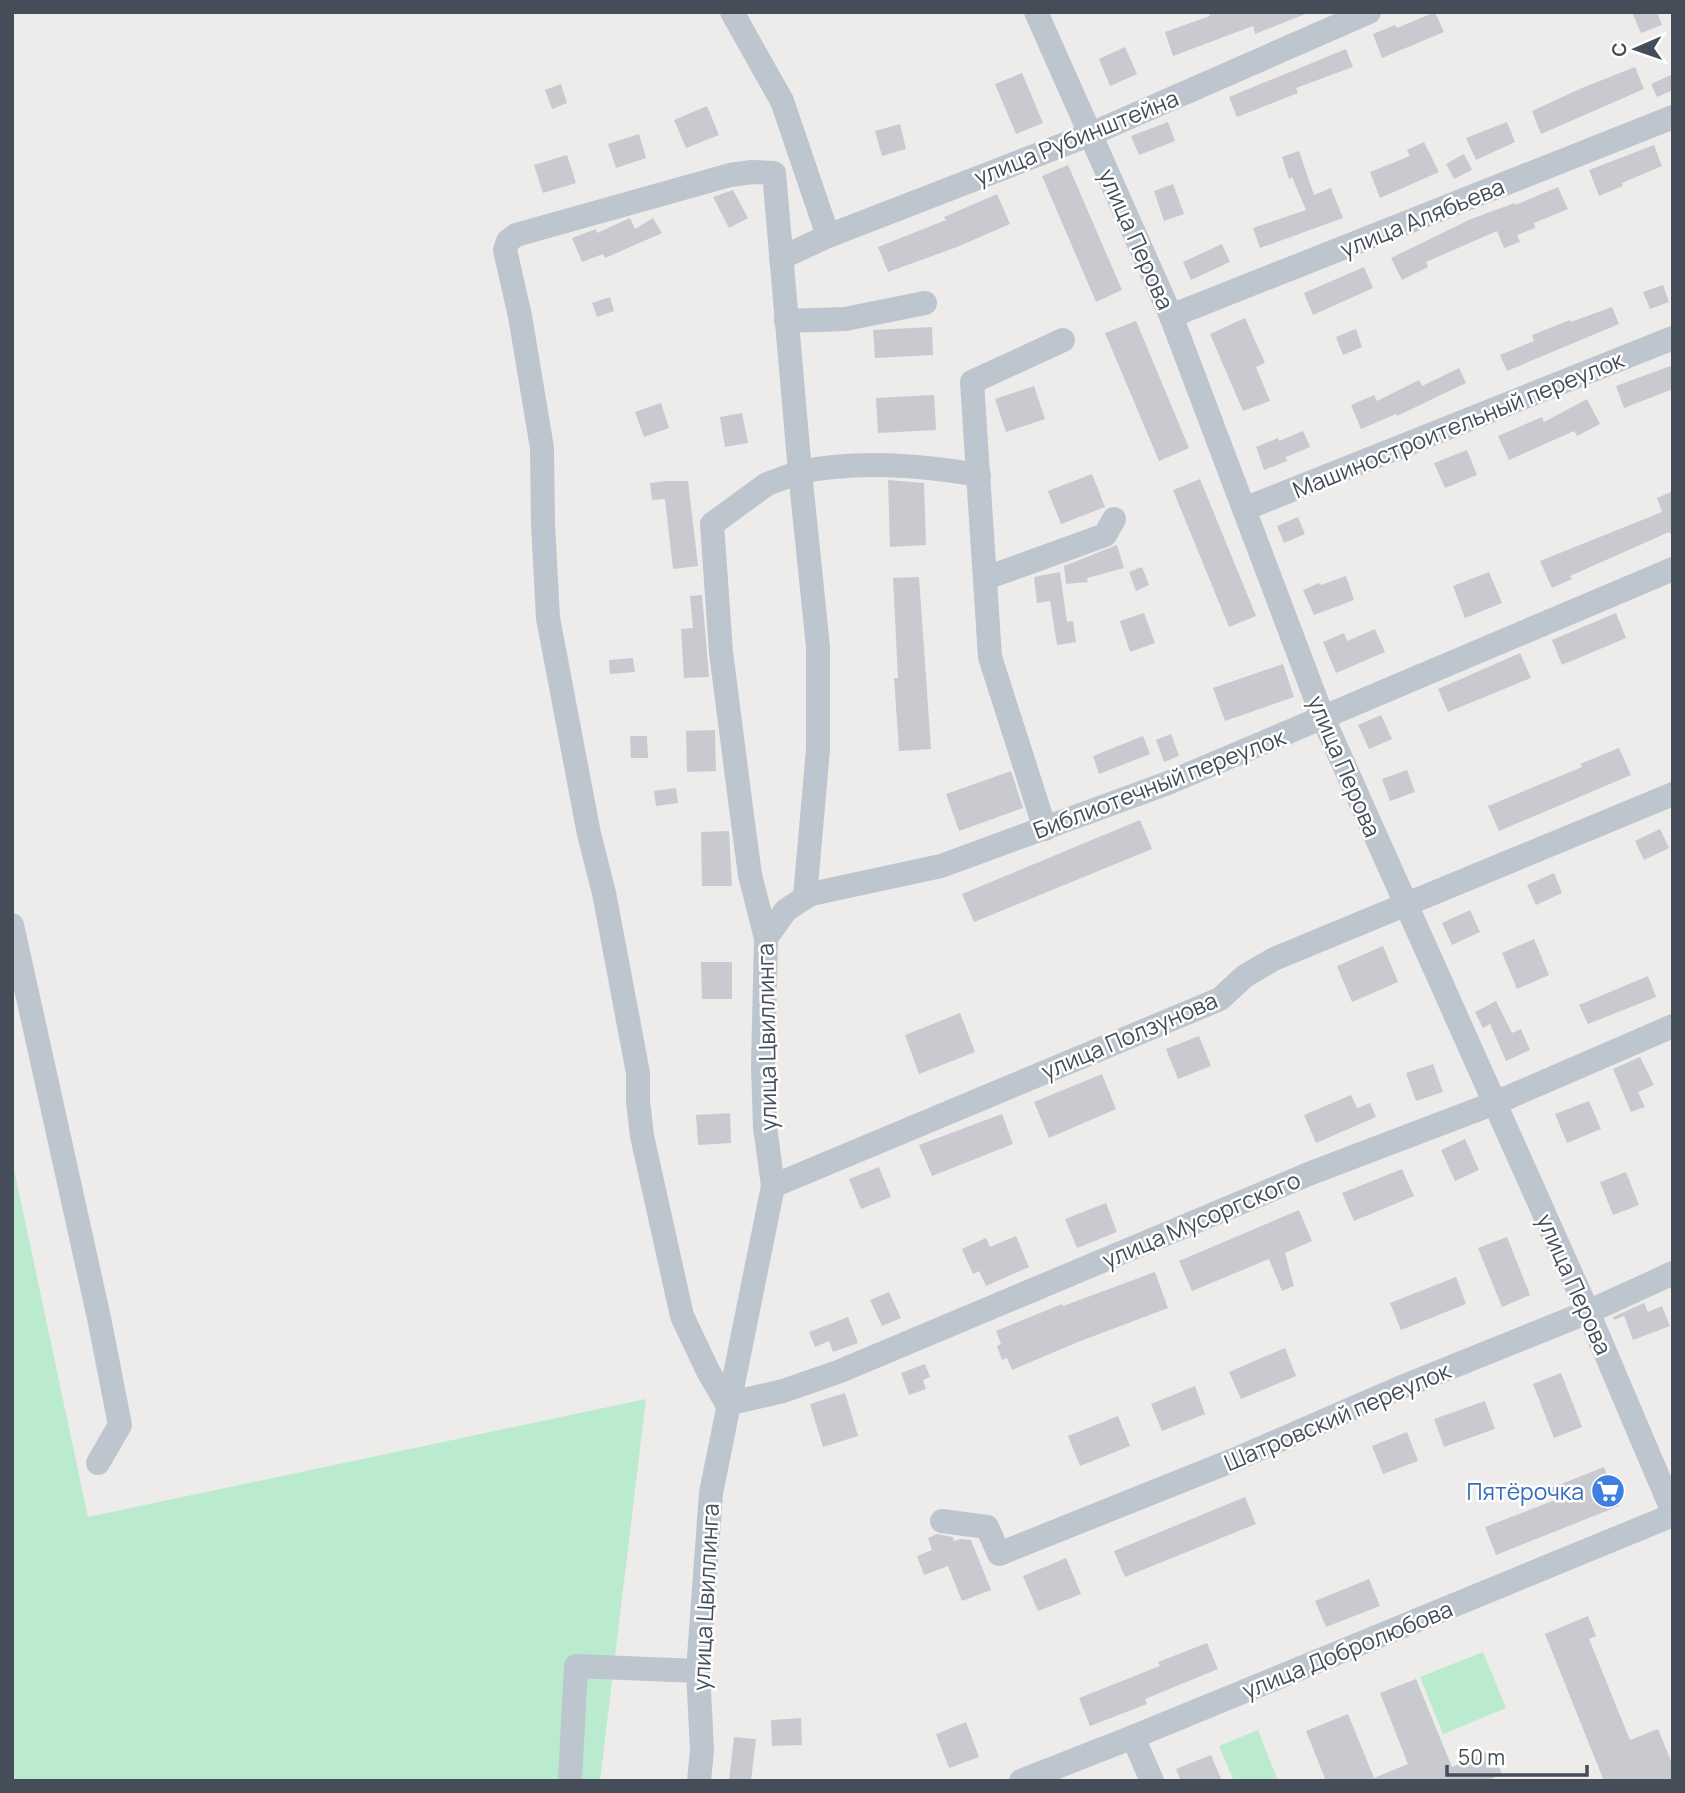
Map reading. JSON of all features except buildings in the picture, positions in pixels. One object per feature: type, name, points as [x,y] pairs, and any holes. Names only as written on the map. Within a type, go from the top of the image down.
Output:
[{"type":"street","points":[[732,12],[782,101],[828,236]]},
{"type":"street","name":"улица Перова","points":[[1036,12],[1171,316],[1323,719],[1588,1312],[1673,1513]]},
{"type":"street","name":"улица Рубинштейна","points":[[781,258],[828,236],[1091,134],[1369,12]]},
{"type":"street","name":"улица Алябьева","points":[[1171,316],[1673,117]]},
{"type":"street","points":[[727,1404],[682,1315],[642,1136],[638,1073],[548,618],[542,448],[520,316],[505,250],[508,241],[516,235],[730,175],[752,172],[809,177]]},
{"type":"street","points":[[774,173],[818,647],[818,749],[805,897]]},
{"type":"street","points":[[786,321],[845,319],[925,303]]},
{"type":"street","name":"Машиностроительный переулок","points":[[1244,509],[1673,338]]},
{"type":"street","points":[[1045,829],[990,657],[972,382],[1063,341]]},
{"type":"street","points":[[800,472],[832,465],[925,466],[979,475]]},
{"type":"street","name":"улица Цвиллинга","points":[[699,1781],[702,1750],[698,1671],[710,1493],[773,1185],[765,1127],[763,1066],[766,938],[750,875],[721,652],[712,524],[767,484],[800,472]]},
{"type":"street","points":[[986,578],[1105,536],[1114,519]]},
{"type":"street","name":"Библиотечный переулок","points":[[766,938],[786,909],[811,894],[941,866],[1168,783],[1673,569]]},
{"type":"street","name":"улица Ползунова","points":[[773,1185],[1220,999],[1245,976],[1274,959],[1673,793]]},
{"type":"street","points":[[12,925],[120,1425],[98,1463]]},
{"type":"street","name":"улица Мусоргского","points":[[727,1404],[783,1391],[838,1372],[1311,1173],[1495,1103],[1673,1026]]},
{"type":"street","name":"Шатровский переулок","points":[[942,1521],[988,1527],[999,1554],[1236,1459],[1397,1389],[1588,1312],[1673,1273]]},
{"type":"street","name":"улица Добролюбова","points":[[1021,1781],[1673,1513]]},
{"type":"street","points":[[570,1781],[576,1666],[698,1671]]},
{"type":"street","points":[[1133,1737],[1152,1781]]},
{"type":"green space","points":[[12,1160],[88,1517],[646,1399],[600,1781],[12,1781]]},
{"type":"green space","points":[[1483,1652],[1506,1708],[1443,1734],[1420,1677]]},
{"type":"green space","points":[[1258,1730],[1278,1781],[1234,1781],[1219,1746]]},
{"type":"place","name":"Пятёрочка","points":[[1608,1491]]}]
